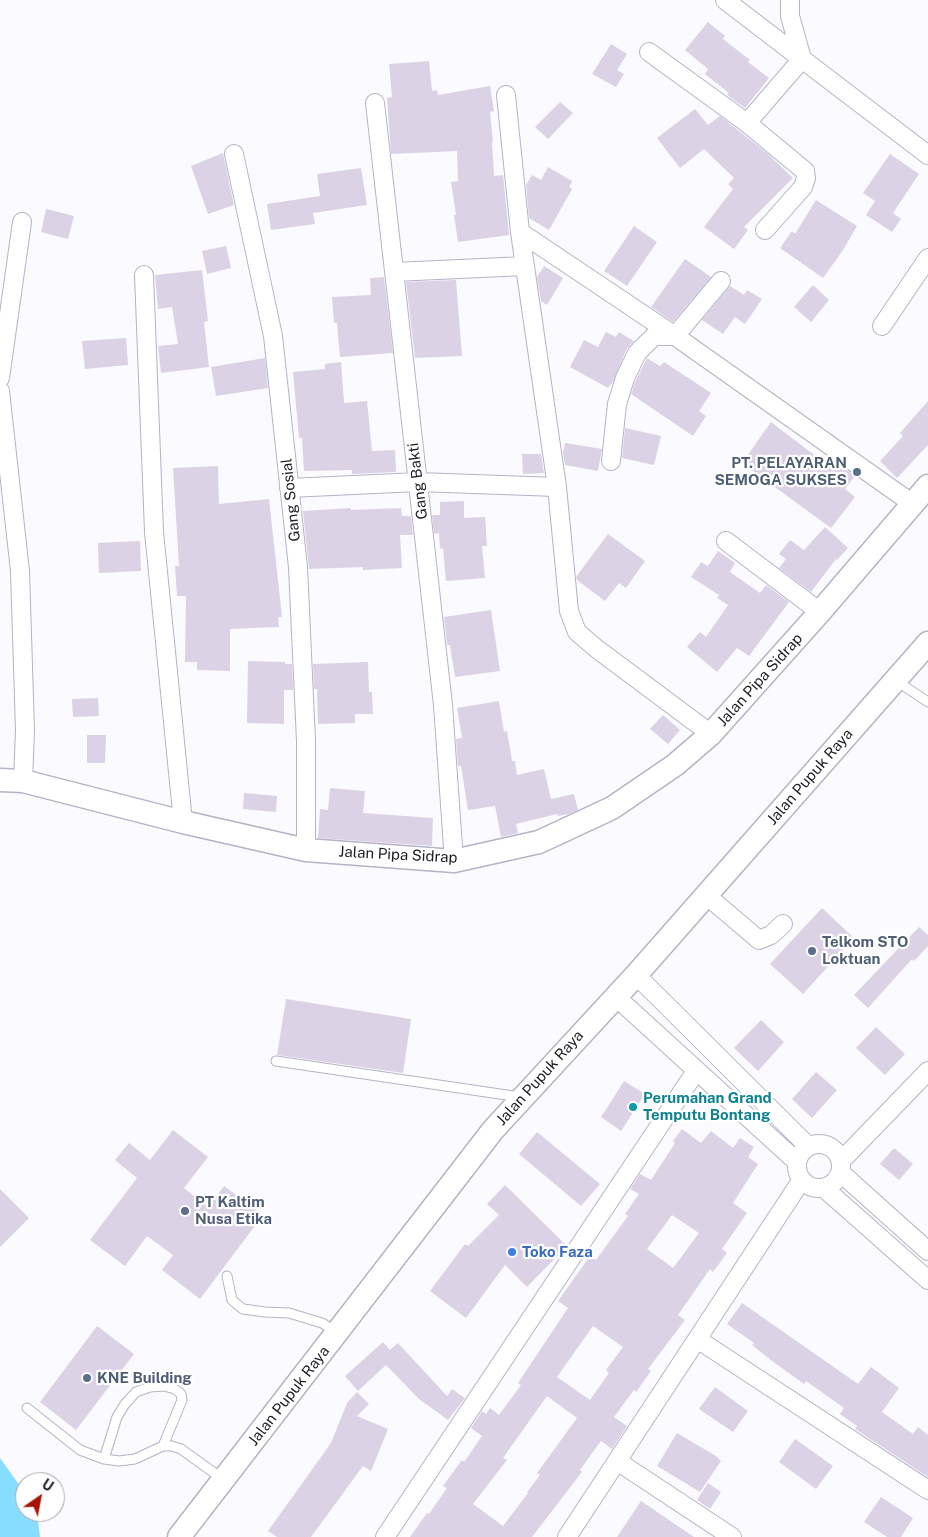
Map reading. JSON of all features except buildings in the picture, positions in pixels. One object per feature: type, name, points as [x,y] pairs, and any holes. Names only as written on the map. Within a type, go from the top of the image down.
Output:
[{"type":"street","points":[[725,0],[928,155]]},
{"type":"street","points":[[790,0],[790,16],[802,59]]},
{"type":"street","points":[[649,52],[747,123],[805,171],[806,178],[803,187],[765,230]]},
{"type":"street","points":[[747,123],[802,59]]},
{"type":"street","points":[[506,95],[520,232],[557,487],[569,611],[577,632],[711,734]]},
{"type":"street","name":"Gang Bakti","points":[[374,103],[443,705],[454,861]]},
{"type":"street","name":"Gang Sosial","points":[[234,154],[273,336],[298,567],[305,714],[306,850]]},
{"type":"street","points":[[0,378],[22,222]]},
{"type":"street","points":[[520,232],[675,336],[913,504]]},
{"type":"street","points":[[882,326],[928,258]]},
{"type":"street","points":[[394,272],[525,266]]},
{"type":"street","points":[[144,274],[154,532],[183,822]]},
{"type":"street","points":[[675,336],[721,281]]},
{"type":"street","points":[[611,461],[617,404],[625,378],[637,353],[654,336],[675,336]]},
{"type":"street","points":[[0,391],[20,572],[25,730],[23,781]]},
{"type":"street","points":[[289,488],[418,482],[557,487]]},
{"type":"street","name":"Jalan Pipa Sidrap","points":[[0,780],[23,781],[183,822],[306,850],[454,861],[539,842],[612,808],[675,765],[711,734],[820,612],[928,486]]},
{"type":"street","points":[[726,541],[820,612]]},
{"type":"street","name":"Jalan Pupuk Raya","points":[[179,1537],[493,1130],[636,975],[928,643]]},
{"type":"street","points":[[706,895],[759,940],[771,935],[783,924]]},
{"type":"street","points":[[636,975],[808,1146]]},
{"type":"street","points":[[615,996],[796,1161]]},
{"type":"street","points":[[385,1537],[696,1071]]},
{"type":"street","points":[[825,1189],[841,1167],[928,1071]]},
{"type":"street","points":[[928,1251],[841,1167],[837,1152],[828,1146],[818,1144],[808,1146],[796,1161],[796,1172],[801,1181],[812,1189],[825,1189],[928,1280]]},
{"type":"street","points":[[567,1537],[801,1181]]},
{"type":"street","points":[[697,1339],[928,1490]]},
{"type":"street","points":[[617,1461],[732,1537]]},
{"type":"lane","points":[[895,680],[928,702]]},
{"type":"lane","points":[[276,1061],[523,1097]]},
{"type":"lane","points":[[227,1276],[232,1300],[243,1309],[289,1313],[322,1323],[338,1333]]},
{"type":"lane","points":[[104,1459],[117,1417],[125,1404],[136,1392],[150,1387],[164,1386],[175,1389],[180,1394],[182,1400],[163,1446]]},
{"type":"lane","points":[[27,1408],[80,1450],[104,1459],[119,1461],[135,1459],[163,1446],[172,1446],[181,1448],[224,1480]]},
{"type":"water","points":[[0,1458],[15,1479],[15,1522],[38,1522],[40,1537],[0,1537]]},
{"type":"place","name":"PT. PELAYARAN SEMOGA SUKSES","points":[[857,472]]},
{"type":"place","name":"Telkom STO Loktuan","points":[[812,951]]},
{"type":"place","name":"Perumahan Grand Temputu Bontang","points":[[633,1107]]},
{"type":"place","name":"PT Kaltim Nusa Etika","points":[[185,1211]]},
{"type":"place","name":"Toko Faza","points":[[512,1252]]},
{"type":"place","name":"KNE Building","points":[[87,1378]]}]
